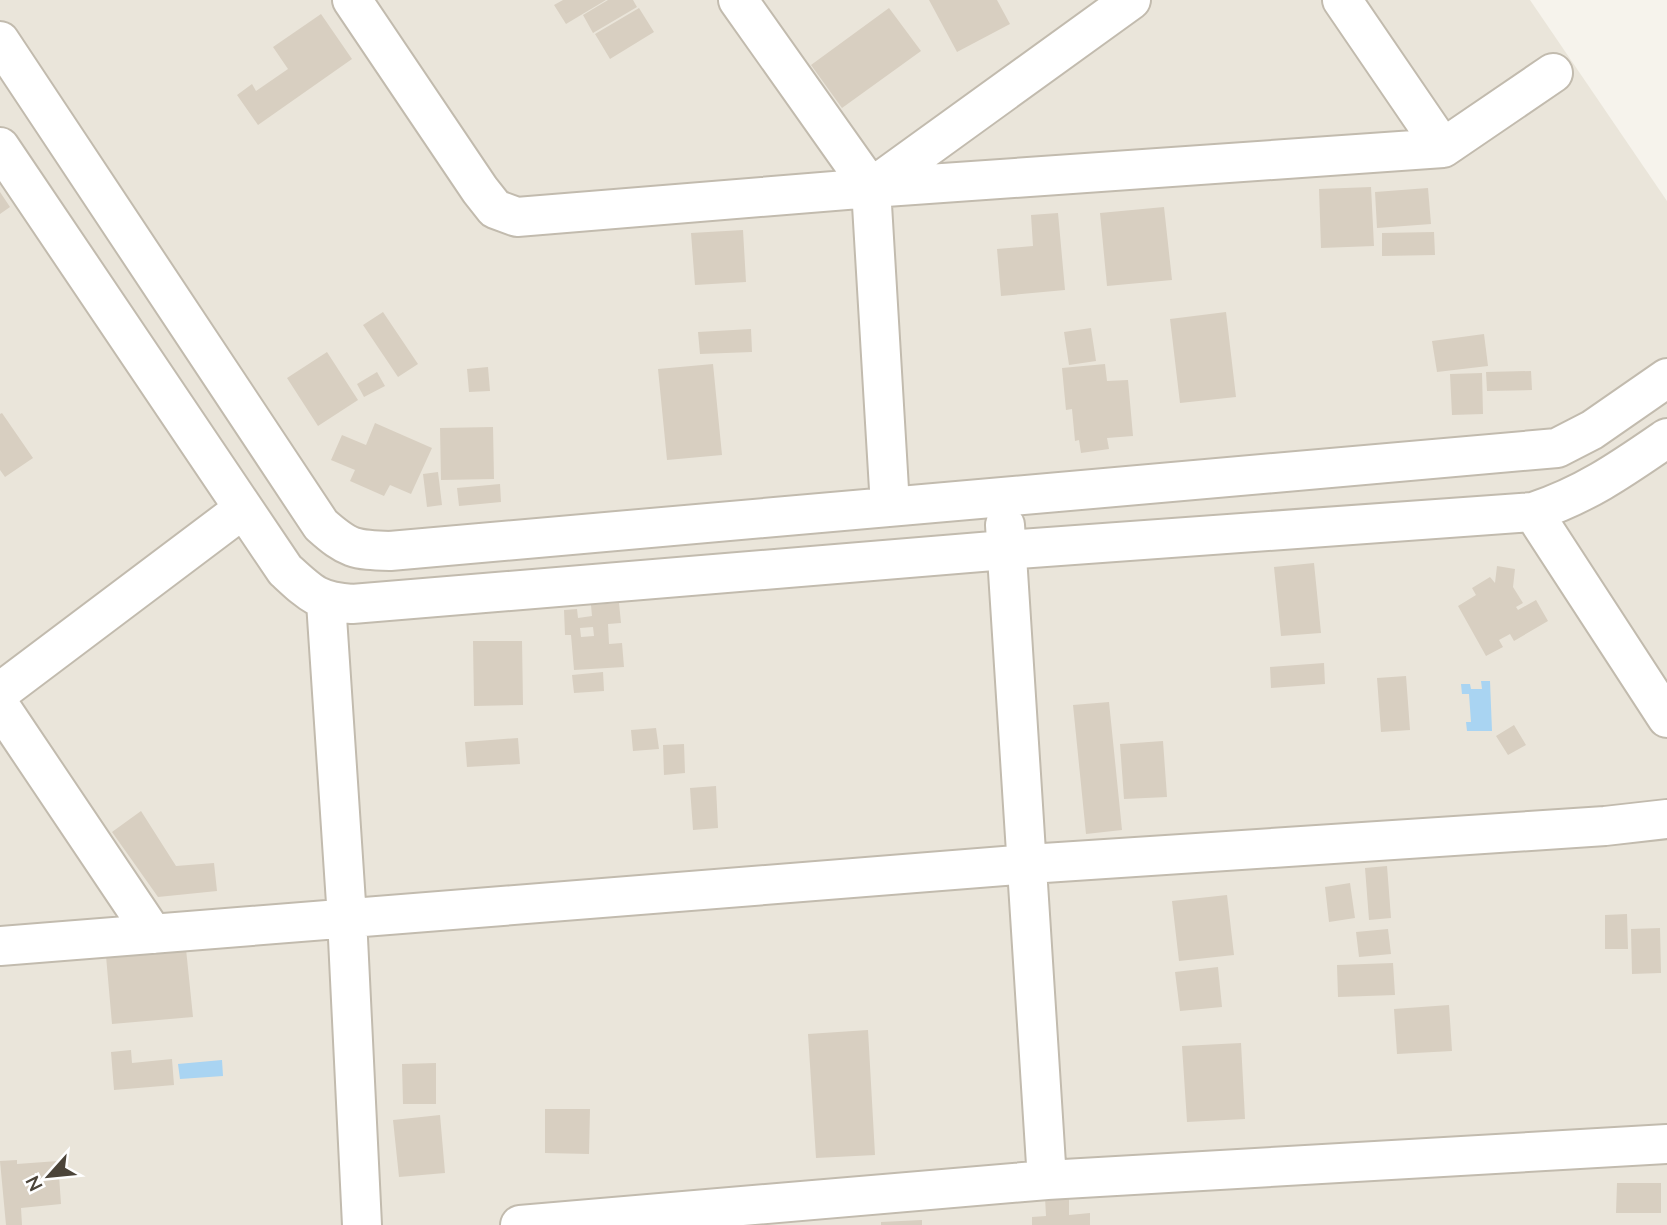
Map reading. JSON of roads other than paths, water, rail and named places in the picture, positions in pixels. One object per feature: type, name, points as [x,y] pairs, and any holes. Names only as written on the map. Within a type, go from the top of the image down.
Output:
[{"type":"street","points":[[352,0],[480,190],[495,209],[517,216],[1443,148],[1553,73]]},
{"type":"street","points":[[737,0],[871,188],[890,506]]},
{"type":"street","points":[[871,188],[1131,0]]},
{"type":"street","points":[[1342,0],[1443,148]]},
{"type":"street","points":[[0,41],[313,514],[346,542],[390,551],[1557,448],[1592,430],[1667,378]]},
{"type":"street","points":[[0,147],[243,509],[292,576],[305,589],[339,603],[1005,550],[1533,512],[1565,502],[1595,486],[1667,438]]},
{"type":"street","points":[[1005,497],[1005,550],[1029,864],[1047,1180]]},
{"type":"street","points":[[0,692],[243,509]]},
{"type":"street","points":[[1533,512],[1667,718]]},
{"type":"street","points":[[292,576],[346,542]]},
{"type":"street","points":[[346,542],[339,603],[348,918],[362,1225]]},
{"type":"street","points":[[0,706],[153,934]]},
{"type":"street","points":[[0,946],[1029,864],[1605,826],[1667,818]]},
{"type":"street","points":[[520,1225],[1047,1180],[1667,1144]]},
{"type":"water","points":[[1481,681],[1490,681],[1492,731],[1467,731],[1466,722],[1471,722],[1469,694],[1462,694],[1461,684],[1470,684],[1471,689],[1482,689]]},
{"type":"water","points":[[222,1060],[223,1076],[180,1079],[178,1064]]}]
